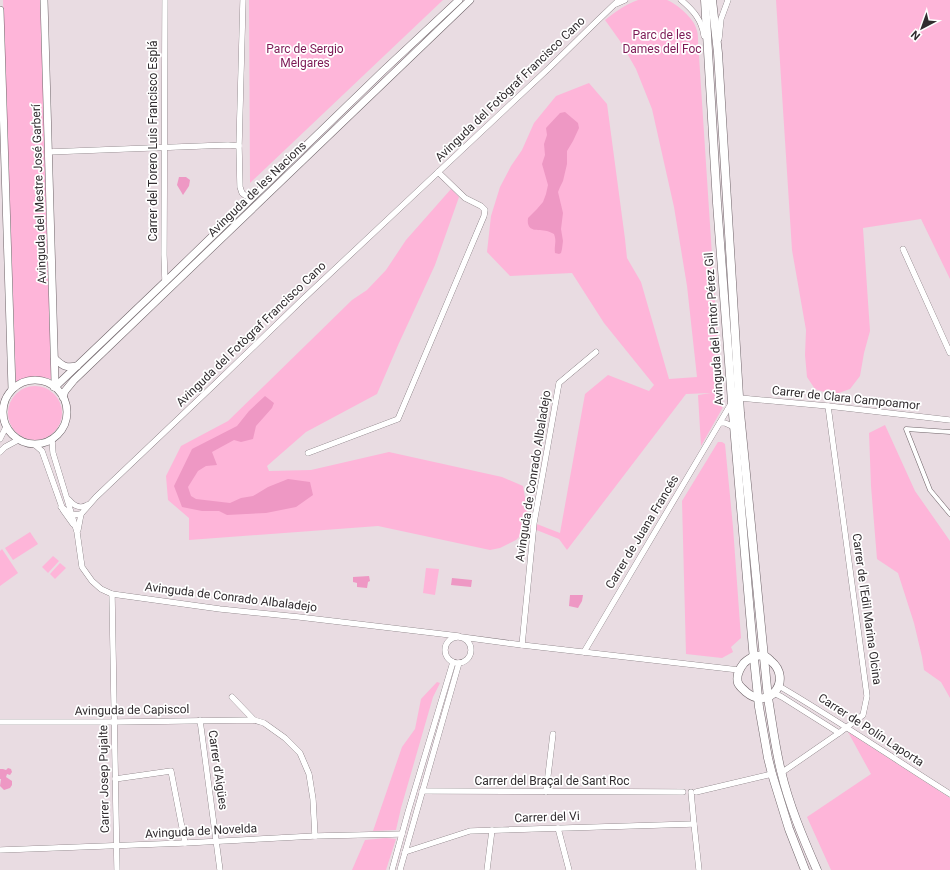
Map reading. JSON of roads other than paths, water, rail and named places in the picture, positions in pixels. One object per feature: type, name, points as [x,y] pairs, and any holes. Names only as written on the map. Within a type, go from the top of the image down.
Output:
[{"type":"main road","name":"Avinguda del Pintor Pérez Gil","points":[[705,0],[732,402],[758,698],[772,774],[789,829],[805,870]]},
{"type":"main road","name":"Avinguda del Pintor Pérez Gil","points":[[712,0],[718,53],[740,413],[763,656],[771,696],[774,740],[781,772],[791,806],[817,870]]},
{"type":"main road","points":[[754,656],[763,656],[773,662],[779,671],[780,683],[771,696],[758,698],[750,696],[743,689],[738,683],[738,675],[739,670],[745,662],[754,656]]},
{"type":"street","name":"Avinguda del Mestre José Garberí","points":[[44,0],[56,382],[54,387]]},
{"type":"street","name":"Carrer del Torero Luis Francisco Esplá","points":[[165,0],[165,282]]},
{"type":"street","points":[[243,0],[239,146],[240,187],[242,193],[246,196],[252,197]]},
{"type":"street","name":"Avinguda de les Nacions","points":[[54,387],[384,70],[459,0]]},
{"type":"street","name":"Avinguda de les Nacions","points":[[63,398],[74,380],[470,0]]},
{"type":"street","name":"Avinguda del Fotògraf Francisco Cano","points":[[80,514],[303,299],[549,68],[619,0]]},
{"type":"street","name":"Avinguda del Fotògraf Francisco Cano","points":[[614,5],[625,0]]},
{"type":"street","points":[[681,0],[690,7],[696,15],[703,30],[708,56]]},
{"type":"street","points":[[718,53],[721,19],[728,0]]},
{"type":"street","points":[[0,10],[3,194],[12,389]]},
{"type":"street","points":[[48,152],[164,147],[239,146]]},
{"type":"street","name":"Avinguda del Fotògraf Francisco Cano","points":[[308,453],[398,419],[484,216],[485,210],[481,206],[465,198],[438,172]]},
{"type":"street","points":[[903,249],[950,353]]},
{"type":"street","name":"Avinguda de Conrado Albaladejo","points":[[522,645],[534,524],[559,383],[596,352]]},
{"type":"street","points":[[55,359],[65,367],[69,368],[77,366]]},
{"type":"street","points":[[30,380],[41,381],[54,387],[60,392],[63,398],[66,403],[67,412],[65,424],[60,433],[52,440],[35,445],[24,443],[12,435],[6,427],[3,413],[4,402],[12,389],[20,384],[30,380]]},
{"type":"street","points":[[732,402],[740,398]]},
{"type":"street","name":"Carrer de Clara Campoamor","points":[[740,398],[828,406],[950,420]]},
{"type":"street","name":"Carrer de Juana Francés","points":[[584,652],[732,402]]},
{"type":"street","name":"Carrer de l'Edil Marina Olcina","points":[[781,772],[848,728],[864,715],[867,696],[828,406]]},
{"type":"street","points":[[720,423],[725,423],[734,427]]},
{"type":"street","points":[[0,439],[6,427]]},
{"type":"street","points":[[950,432],[906,429],[930,490],[950,514]]},
{"type":"street","points":[[0,452],[5,447],[18,440]]},
{"type":"street","points":[[52,440],[53,453],[77,532],[82,567],[92,581],[101,589],[112,594]]},
{"type":"street","points":[[35,445],[42,451],[62,509],[77,532]]},
{"type":"street","points":[[66,496],[72,504],[78,507],[84,507],[91,503]]},
{"type":"street","points":[[62,509],[72,515],[80,514],[77,532]]},
{"type":"street","name":"Avinguda de Conrado Albaladejo","points":[[112,594],[522,645],[739,670]]},
{"type":"street","name":"Carrer Josep Pujalte","points":[[112,594],[117,870]]},
{"type":"street","points":[[441,634],[444,639],[446,654],[453,662],[459,663],[465,661],[470,656],[471,647],[468,641],[460,637],[451,638],[445,646]]},
{"type":"street","points":[[471,647],[478,639]]},
{"type":"street","points":[[392,870],[453,662]]},
{"type":"street","points":[[400,870],[459,663]]},
{"type":"street","name":"Carrer de Polín Laporta","points":[[779,686],[848,728],[950,794]]},
{"type":"street","name":"Carrer de Polín Laporta","points":[[771,696],[785,699],[840,733]]},
{"type":"street","points":[[232,697],[254,720]]},
{"type":"street","name":"Carrer d'Aigües","points":[[200,720],[220,870]]},
{"type":"street","name":"Avinguda de Capiscol","points":[[0,722],[254,720],[264,723],[285,738],[300,753],[309,774],[313,799],[315,836]]},
{"type":"street","points":[[546,792],[553,734]]},
{"type":"street","points":[[115,779],[171,770],[185,843]]},
{"type":"street","points":[[699,870],[694,824],[694,792],[772,774]]},
{"type":"street","name":"Carrer del Braçal de Sant Roc","points":[[422,791],[683,792]]},
{"type":"street","name":"Carrer del Vi","points":[[405,852],[470,831],[694,824]]},
{"type":"street","points":[[558,828],[570,870]]},
{"type":"street","points":[[487,870],[492,830]]},
{"type":"street","name":"Avinguda de Novelda","points":[[0,850],[185,843],[315,836],[402,834]]},
{"type":"park label","name":"Parc de les Dames del Foc","points":[[662,42]]},
{"type":"park label","name":"Parc de Sergio Melgares","points":[[305,56]]}]
